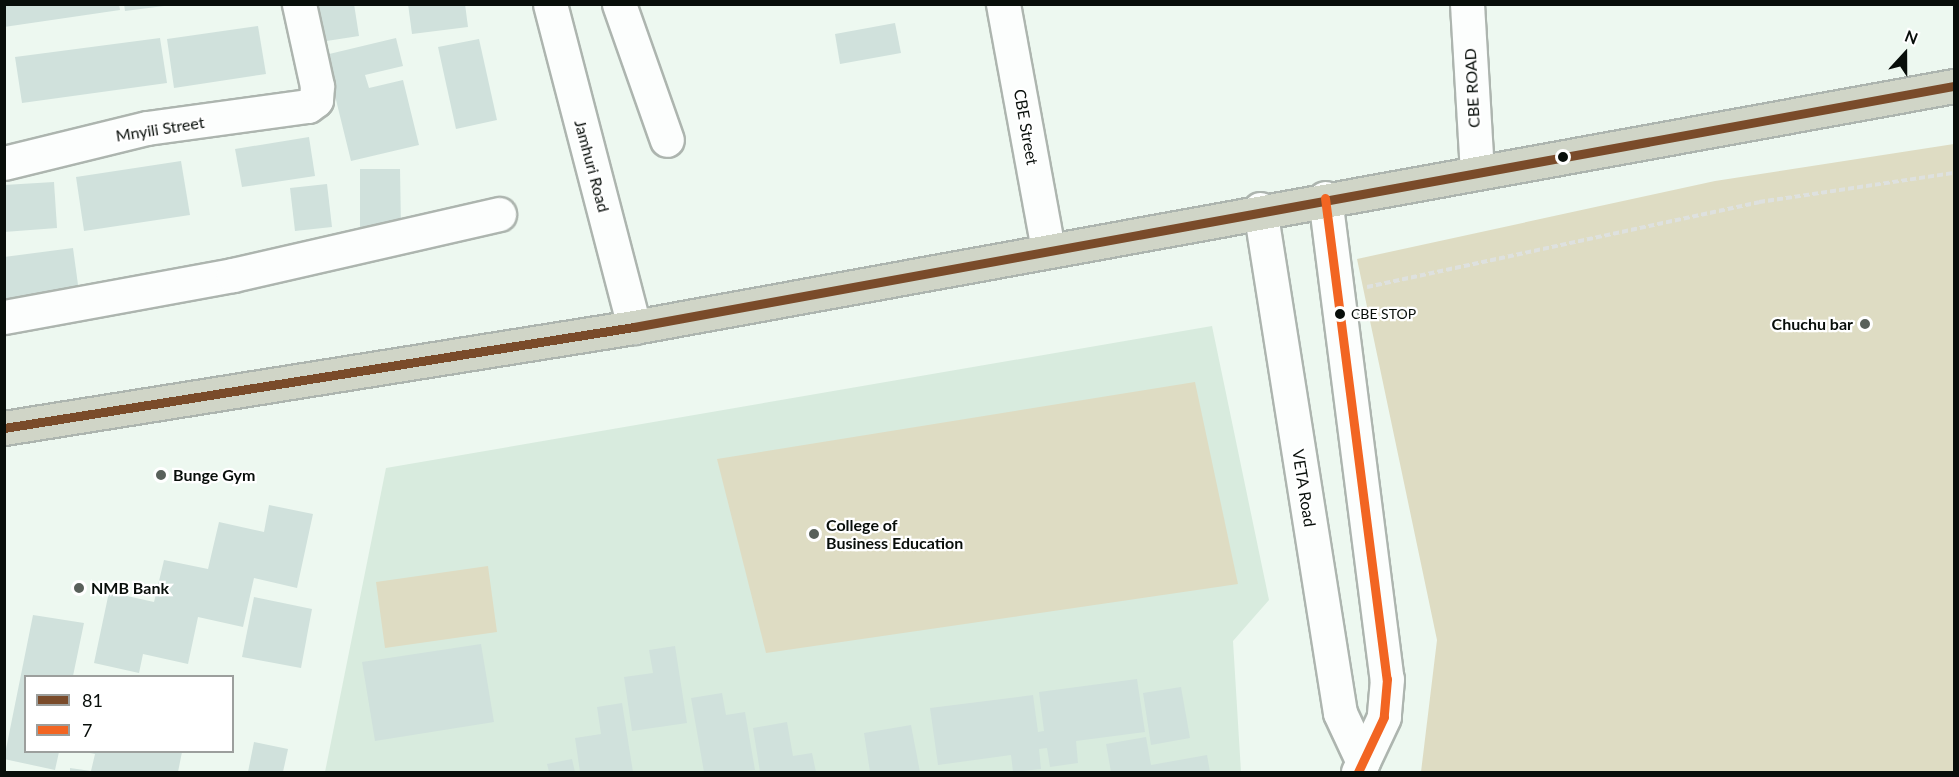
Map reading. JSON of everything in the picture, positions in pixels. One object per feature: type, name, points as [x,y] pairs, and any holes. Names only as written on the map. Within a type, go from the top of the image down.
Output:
[{"type":"highway","points":[[4,428],[634,327],[1260,208],[1954,86]]},
{"type":"street","name":"Mnyili Street","points":[[4,163],[147,128],[266,115],[316,100],[299,4]]},
{"type":"street","name":"Jamhuri Road","points":[[550,4],[634,327]]},
{"type":"street","points":[[619,4],[668,140]]},
{"type":"street","name":"CBE Street","points":[[1003,4],[1048,249]]},
{"type":"street","name":"CBE ROAD","points":[[1467,4],[1476,171]]},
{"type":"street","name":"VETA Road","points":[[1325,198],[1387,680],[1384,717],[1361,767]]},
{"type":"street","name":"VETA Road","points":[[1260,208],[1340,713],[1361,767]]},
{"type":"street","points":[[4,317],[233,275],[499,214]]},
{"type":"path","points":[[1337,293],[1759,202],[1954,172]]},
{"type":"shaded area","points":[[1954,144],[1954,772],[1421,772],[1437,640],[1357,259],[1715,181]]},
{"type":"shaded area","name":"College of Business Education","points":[[1212,326],[1269,600],[1233,641],[1241,772],[325,772],[386,468]]},
{"type":"shaded area","points":[[1195,382],[1238,584],[766,653],[717,459]]},
{"type":"shaded area","points":[[488,566],[497,632],[385,648],[376,582]]},
{"type":"building","points":[[4,4],[119,4],[120,10],[4,27]]},
{"type":"building","points":[[124,4],[164,4],[164,6],[125,11]]},
{"type":"building","points":[[314,4],[354,4],[359,36],[320,42]]},
{"type":"building","points":[[408,4],[465,4],[468,27],[412,34]]},
{"type":"building","points":[[895,23],[901,53],[840,64],[835,34]]},
{"type":"building","points":[[258,26],[266,74],[174,88],[167,39]]},
{"type":"building","points":[[160,38],[167,83],[22,103],[15,57]]},
{"type":"building","points":[[396,38],[403,66],[365,75],[369,88],[403,80],[419,145],[351,161],[325,55]]},
{"type":"building","points":[[479,39],[497,120],[456,129],[438,47]]},
{"type":"building","points":[[309,137],[315,176],[242,187],[235,149]]},
{"type":"building","points":[[181,161],[190,215],[84,231],[76,177]]},
{"type":"building","points":[[360,169],[400,169],[401,228],[360,228]]},
{"type":"building","points":[[54,182],[57,228],[4,232],[4,185]]},
{"type":"building","points":[[327,184],[332,227],[295,231],[290,188]]},
{"type":"building","points":[[73,248],[79,292],[4,302],[4,257]]},
{"type":"building","points":[[269,505],[313,514],[297,588],[254,578],[243,627],[198,617],[188,664],[143,654],[139,673],[94,663],[109,592],[154,602],[164,560],[208,569],[219,522],[264,532]]},
{"type":"building","points":[[254,597],[312,609],[301,668],[242,657]]},
{"type":"building","points":[[33,615],[84,623],[73,675],[24,675],[24,753],[59,753],[55,770],[4,759]]},
{"type":"building","points":[[481,644],[494,722],[375,741],[362,662]]},
{"type":"building","points":[[675,646],[687,723],[632,731],[624,677],[653,673],[649,650]]},
{"type":"building","points":[[1137,679],[1145,732],[1076,741],[1078,763],[1050,767],[1047,748],[1039,749],[1041,769],[1013,772],[1011,755],[938,765],[930,708],[1033,695],[1038,732],[1044,731],[1039,692]]},
{"type":"building","points":[[1181,687],[1190,738],[1151,745],[1143,693]]},
{"type":"building","points":[[722,693],[726,715],[745,712],[755,770],[704,772],[691,698]]},
{"type":"building","points":[[622,703],[633,772],[580,772],[575,738],[601,734],[597,707]]},
{"type":"building","points":[[787,722],[793,756],[812,753],[816,772],[760,772],[753,728]]},
{"type":"building","points":[[911,725],[920,772],[870,772],[864,733]]},
{"type":"building","points":[[1146,737],[1151,765],[1207,755],[1210,772],[1111,772],[1106,744]]},
{"type":"building","points":[[254,742],[288,749],[283,772],[248,772]]},
{"type":"building","points":[[90,753],[182,753],[178,772],[70,772],[70,768],[91,771],[95,754]]},
{"type":"building","points":[[572,759],[575,772],[549,772],[547,764]]},
{"type":"transit line","name":"81","points":[[4,428],[634,327],[1954,86]]},
{"type":"transit line","name":"7","points":[[1325,198],[1387,679],[1384,717],[1358,772]]},
{"type":"place","name":"CBE STOP","points":[[1340,314]]},
{"type":"place","name":"Chuchu bar","points":[[1865,324]]},
{"type":"place","name":"Bunge Gym","points":[[161,475]]},
{"type":"place","name":"College of Business Education","points":[[814,534]]},
{"type":"place","name":"NMB Bank","points":[[79,588]]}]
